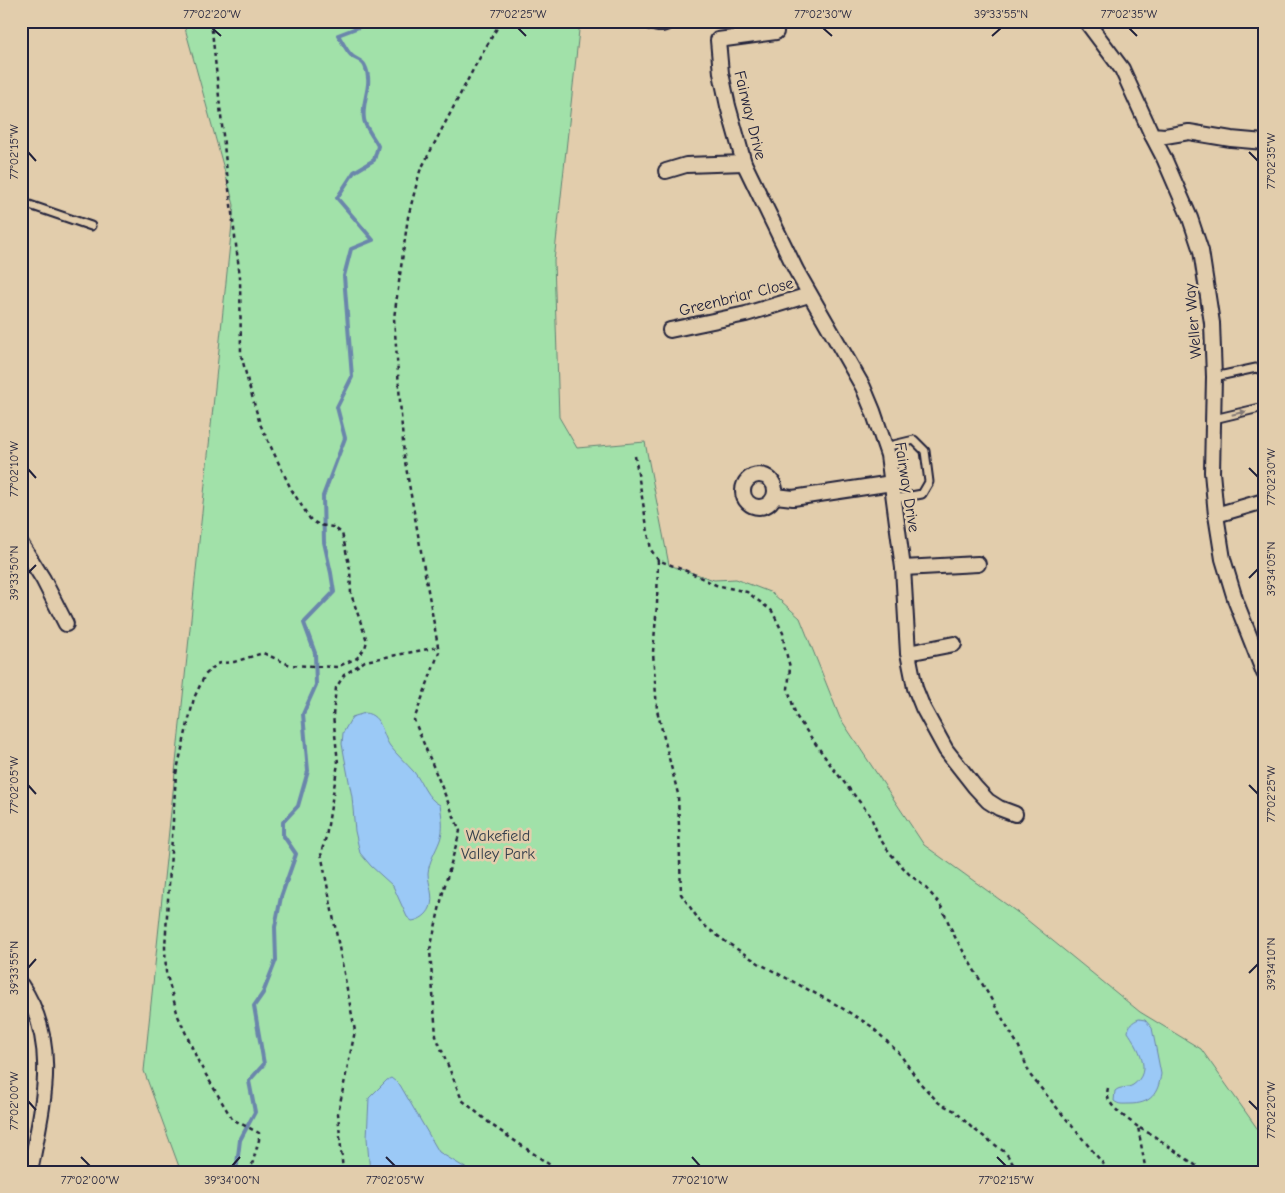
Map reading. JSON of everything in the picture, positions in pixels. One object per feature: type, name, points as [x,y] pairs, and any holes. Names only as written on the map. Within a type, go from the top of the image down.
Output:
[{"type":"street","points":[[648,21],[656,24],[664,24],[669,21]]},
{"type":"street","name":"Weller Way","points":[[1086,21],[1122,69],[1164,158],[1190,218],[1201,251],[1212,323],[1214,377],[1212,472],[1216,515],[1223,559],[1236,602],[1263,670]]},
{"type":"street","name":"Fairway Drive","points":[[776,32],[718,40],[721,73],[744,164],[774,228],[809,295],[862,388],[873,411],[885,447],[892,483],[903,568],[908,653],[922,708],[960,770],[988,801],[999,808],[1015,814]]},
{"type":"street","points":[[1152,135],[1165,136],[1189,132],[1264,142]]},
{"type":"street","points":[[666,171],[686,165],[744,164]]},
{"type":"street","name":"Greenbriar Close","points":[[670,330],[746,314],[809,295]]},
{"type":"street","points":[[776,496],[794,498],[892,483]]},
{"type":"street","points":[[1216,515],[1264,501]]},
{"type":"street","points":[[21,544],[43,579],[66,624]]},
{"type":"street","points":[[903,568],[978,564]]},
{"type":"street","points":[[908,653],[954,644]]},
{"type":"street","points":[[21,985],[39,1020],[44,1037],[46,1064],[46,1082],[30,1172]]},
{"type":"lane","points":[[21,202],[91,226]]},
{"type":"lane","points":[[1214,377],[1256,368],[1264,371]]},
{"type":"lane","points":[[1214,419],[1264,407]]},
{"type":"lane","points":[[885,447],[914,440],[925,451],[929,482],[922,494],[894,499]]},
{"type":"path","points":[[212,21],[227,172],[240,277],[241,354],[260,424],[291,490],[310,519],[319,524],[333,527],[342,533],[350,569],[351,594],[367,641],[365,648],[357,658],[337,667],[290,665],[263,653],[234,662],[221,662],[213,667],[205,675],[194,698],[176,774],[165,947],[166,972],[178,1016],[199,1063],[232,1119],[259,1133],[259,1140],[250,1172]]},
{"type":"path","points":[[499,21],[420,171],[408,217],[394,318],[404,456],[439,652],[414,720],[460,831],[442,892],[430,950],[436,1036],[462,1100],[492,1126],[559,1171],[570,1172]]},
{"type":"path","points":[[635,456],[651,550],[658,560],[716,585],[747,592],[772,611],[783,633],[790,667],[788,689],[796,716],[832,767],[870,815],[879,837],[889,852],[940,904],[955,937],[1019,1047],[1030,1075],[1110,1172]]},
{"type":"path","points":[[658,560],[653,652],[657,710],[678,794],[681,894],[701,923],[726,942],[760,964],[837,1005],[871,1026],[899,1054],[920,1083],[939,1103],[955,1111],[1006,1154],[1018,1172]]},
{"type":"path","points":[[343,1172],[338,1112],[355,1031],[321,853],[326,837],[338,763],[333,715],[336,688],[344,676],[365,661],[438,647]]},
{"type":"path","points":[[353,660],[357,666]]},
{"type":"path","points":[[1108,1088],[1107,1093],[1115,1109],[1138,1127],[1205,1172]]},
{"type":"path","points":[[1138,1127],[1146,1172]]},
{"type":"green space","name":"Wakefield Valley Park","points":[[183,21],[580,21],[554,261],[559,417],[577,448],[645,442],[669,565],[714,580],[736,579],[772,593],[800,618],[840,718],[924,845],[1021,915],[1140,1012],[1201,1049],[1264,1138],[1264,1172],[181,1172],[144,1071],[234,205]]},
{"type":"water","points":[[365,713],[375,717],[381,726],[387,742],[414,772],[431,798],[440,805],[442,832],[428,873],[432,895],[431,904],[429,911],[425,915],[412,921],[407,917],[393,886],[360,853],[355,831],[352,797],[342,744],[343,733],[352,717]]},
{"type":"water","points":[[1139,1019],[1145,1020],[1152,1028],[1161,1074],[1160,1081],[1155,1092],[1148,1100],[1137,1104],[1119,1104],[1114,1101],[1115,1091],[1133,1085],[1142,1073],[1142,1058],[1128,1032],[1131,1024]]},
{"type":"water","points":[[391,1078],[400,1085],[439,1152],[472,1172],[370,1172],[367,1138],[369,1098]]},
{"type":"waterway","points":[[236,1172],[240,1140],[255,1112],[249,1081],[264,1064],[254,1006],[263,993],[276,960],[275,927],[281,897],[296,854],[283,835],[283,822],[298,806],[308,771],[303,714],[316,685],[315,653],[304,623],[334,592],[324,542],[323,496],[345,438],[337,407],[352,377],[344,276],[351,249],[373,240],[337,198],[354,172],[374,160],[378,146],[364,119],[364,105],[368,86],[365,66],[349,53],[338,35],[359,27],[364,21]]}]
